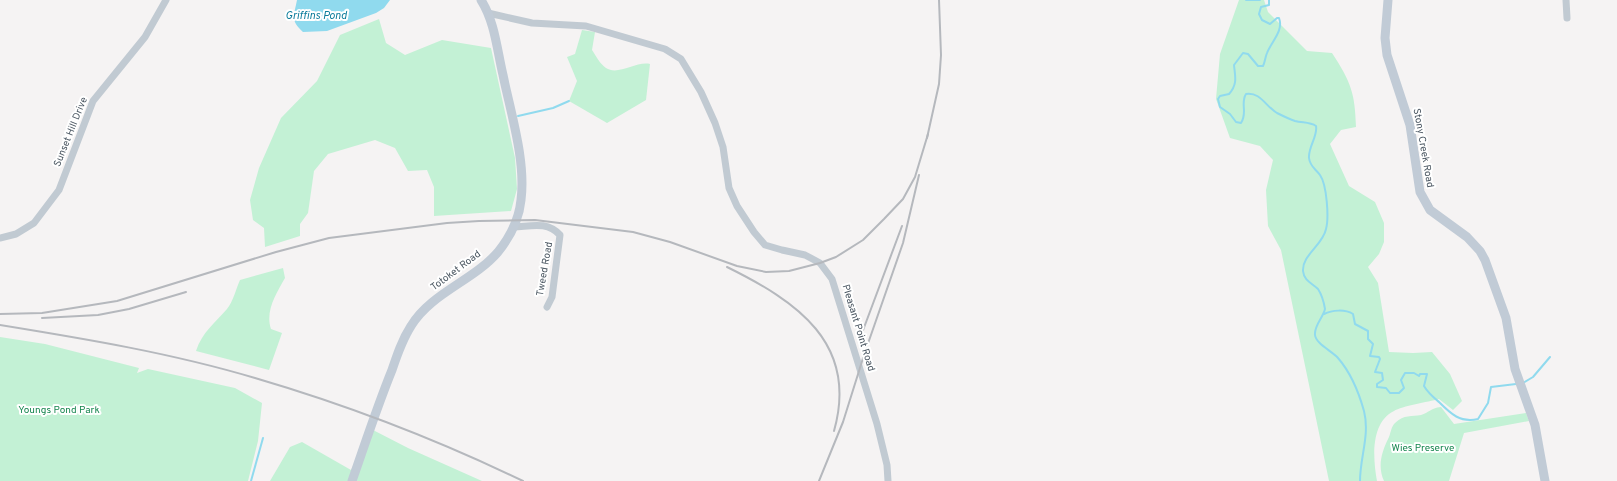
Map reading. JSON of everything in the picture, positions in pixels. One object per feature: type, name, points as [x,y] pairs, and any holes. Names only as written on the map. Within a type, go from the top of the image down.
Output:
[{"type":"main road","name":"Totoket Road","points":[[353,480],[369,428],[411,325],[433,302],[489,261],[505,242],[514,227],[521,201],[522,170],[509,102],[488,13],[481,0]]},
{"type":"main road","name":"Stony Creek Road","points":[[1388,0],[1385,38],[1387,55],[1410,125],[1420,192],[1430,210],[1467,237],[1480,251],[1485,260],[1506,318],[1515,370],[1535,425],[1545,481]]},
{"type":"street","name":"Sunset Hill Drive","points":[[0,238],[16,234],[34,223],[59,190],[93,102],[146,37],[166,0]]},
{"type":"street","points":[[1566,0],[1567,18]]},
{"type":"street","name":"Pleasant Point Road","points":[[488,13],[532,23],[586,26],[665,49],[681,59],[701,92],[715,122],[722,147],[729,188],[737,206],[754,232],[765,245],[805,254],[820,264],[832,279],[877,424],[887,466],[888,481]]},
{"type":"street","name":"Tweed Road","points":[[514,227],[540,224],[555,230],[560,235],[552,297],[547,307]]},
{"type":"green space","points":[[1239,0],[1264,0],[1268,12],[1307,51],[1332,53],[1344,72],[1353,96],[1356,127],[1341,130],[1330,144],[1349,186],[1375,202],[1384,223],[1384,242],[1379,254],[1368,267],[1378,283],[1389,352],[1432,352],[1450,374],[1462,401],[1453,410],[1439,399],[1403,407],[1386,417],[1377,433],[1375,442],[1374,452],[1377,481],[1329,481],[1281,250],[1268,226],[1266,190],[1273,160],[1260,146],[1230,138],[1216,99],[1220,54]]},
{"type":"green space","points":[[379,19],[386,43],[405,55],[442,40],[491,48],[515,158],[517,189],[511,211],[434,216],[434,187],[427,170],[408,171],[395,148],[375,140],[328,154],[314,171],[308,213],[300,224],[300,236],[265,247],[264,228],[253,220],[250,200],[259,168],[281,118],[317,81],[340,35]]},
{"type":"green space","points":[[582,30],[595,32],[592,50],[606,68],[616,70],[639,64],[650,64],[646,100],[607,123],[569,101],[577,81],[567,57],[575,54]]},
{"type":"green space","points":[[283,268],[285,278],[272,303],[269,316],[271,329],[282,333],[269,370],[196,351],[205,333],[229,306],[240,280]]},
{"type":"green space","name":"Youngs Pond Park","points":[[0,337],[45,344],[139,368],[137,373],[148,369],[235,388],[262,403],[258,441],[248,481],[0,481]]},
{"type":"green space","name":"Wies Preserve","points":[[1441,407],[1454,424],[1526,413],[1529,421],[1464,433],[1449,481],[1384,481],[1381,470],[1381,459],[1394,425],[1402,418],[1421,415],[1434,408]]},
{"type":"green space","points":[[373,430],[408,448],[482,481],[270,481],[290,447],[302,442],[351,470]]},
{"type":"water","name":"Griffins Pond","points":[[297,0],[390,0],[384,8],[376,13],[327,31],[303,32],[296,24],[294,18]]},
{"type":"waterway","points":[[1246,0],[1260,0]]},
{"type":"waterway","points":[[1269,0],[1269,5],[1261,7],[1259,14],[1262,20],[1270,24],[1279,18],[1280,27],[1267,53],[1263,66],[1258,66],[1248,54],[1243,53],[1234,65],[1234,87],[1229,94],[1220,96],[1218,99],[1220,107],[1230,114],[1236,122],[1241,123],[1244,116],[1244,97],[1246,94],[1251,94],[1259,97],[1279,114],[1295,121],[1309,123],[1316,126],[1316,134],[1310,150],[1309,158],[1312,166],[1320,175],[1324,186],[1327,202],[1327,224],[1324,235],[1306,260],[1303,271],[1307,280],[1318,289],[1325,307],[1315,331],[1316,338],[1338,358],[1347,370],[1357,390],[1364,411],[1366,429],[1360,481]]},
{"type":"waterway","points":[[518,116],[553,108],[569,101]]},
{"type":"waterway","points":[[1324,314],[1338,311],[1350,312],[1353,314],[1355,324],[1368,331],[1368,339],[1373,344],[1370,356],[1379,357],[1380,359],[1375,372],[1382,373],[1383,380],[1377,384],[1377,387],[1386,388],[1390,393],[1399,393],[1404,388],[1401,380],[1405,373],[1414,373],[1419,376],[1420,374],[1427,374],[1424,386],[1427,391],[1448,410],[1461,419],[1478,419],[1488,403],[1491,387],[1516,384]]},
{"type":"waterway","points":[[1523,383],[1533,377],[1550,357]]},
{"type":"waterway","points":[[251,481],[263,438]]},
{"type":"railway","points":[[927,138],[939,84],[941,55],[939,0]]},
{"type":"railway","points":[[0,314],[42,313],[117,301],[276,252],[329,238],[447,223],[479,221],[535,220],[633,232],[670,242],[737,266],[766,272],[789,271],[836,257],[863,240],[903,199],[915,177],[928,134]]},
{"type":"railway","points":[[819,481],[843,422],[864,355],[903,243],[919,175]]},
{"type":"railway","points":[[859,341],[902,226]]},
{"type":"railway","points":[[727,267],[776,295],[798,311],[816,329],[829,349],[838,373],[839,400],[834,431]]},
{"type":"railway","points":[[42,318],[98,315],[129,309],[186,292]]},
{"type":"railway","points":[[0,325],[96,341],[160,354],[223,369],[289,388],[357,411],[424,437],[523,481]]}]
